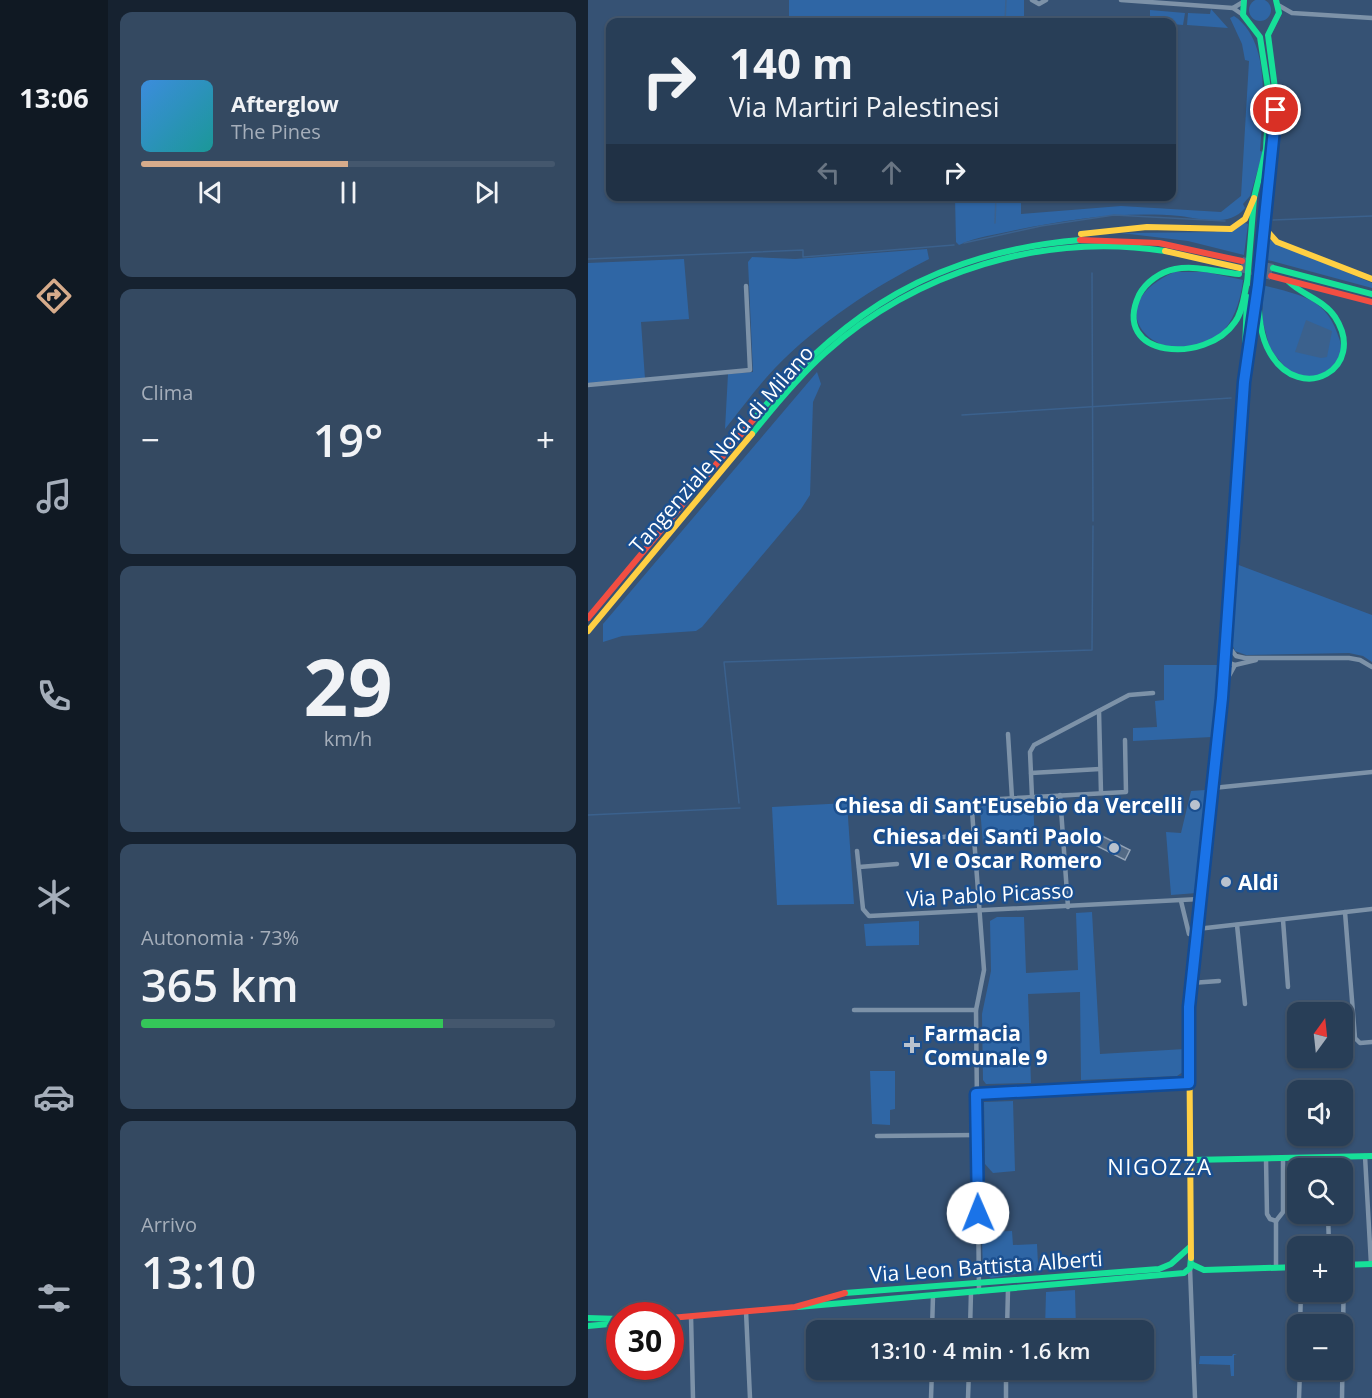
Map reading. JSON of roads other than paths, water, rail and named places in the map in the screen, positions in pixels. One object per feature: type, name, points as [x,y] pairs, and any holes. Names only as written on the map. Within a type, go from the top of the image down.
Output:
[{"type":"main road","points":[[1019,247],[1033,240],[1147,227],[1231,229],[1245,219],[1254,198],[1265,156],[1269,95],[1262,42],[1254,27],[1243,15],[1244,1]]},
{"type":"main road","points":[[1244,382],[1258,285],[1276,110],[1268,41],[1277,2]]},
{"type":"main road","points":[[1254,27],[1264,28],[1274,22]]},
{"type":"main road","points":[[1191,1244],[1178,1258],[1174,1267],[1181,1273],[1190,1264],[1191,1244],[1188,1021],[1223,690],[1254,198]]},
{"type":"main road","points":[[1266,211],[1267,231],[1277,242],[1372,279]]},
{"type":"main road","name":"Tangenziale Nord di Milano","points":[[588,618],[780,388],[823,344],[867,310],[915,282],[960,263],[1019,247],[1080,239],[1129,240],[1178,246],[1242,261]]},
{"type":"main road","name":"Tangenziale Nord di Milano","points":[[588,631],[801,376],[846,335],[896,301],[973,267],[1020,254],[1068,248],[1147,249],[1240,271],[1185,268],[1161,274],[1148,283],[1134,304],[1133,319],[1139,333],[1151,344],[1174,352],[1208,346],[1222,337],[1235,322],[1247,282]]},
{"type":"main road","points":[[1273,268],[1372,294]]},
{"type":"main road","points":[[1271,276],[1372,302]]},
{"type":"main road","points":[[1258,285],[1263,336],[1274,360],[1295,378],[1310,381],[1320,379],[1333,372],[1341,360],[1345,351],[1342,332],[1327,308],[1312,297],[1296,290],[1288,280]]},
{"type":"main road","points":[[1191,1160],[1369,1156]]},
{"type":"main road","points":[[1178,1258],[1204,1270],[1287,1268]]},
{"type":"main road","name":"Via Leon Battista Alberti","points":[[684,1317],[971,1292],[979,1288],[1159,1269],[1178,1258]]},
{"type":"main road","points":[[1353,1265],[1371,1264]]},
{"type":"main road","name":"Via Leon Battista Alberti","points":[[798,1307],[842,1293],[1008,1288],[1181,1273]]},
{"type":"main road","points":[[947,1294],[979,1288]]},
{"type":"main road","points":[[872,1291],[858,1295],[858,1298],[876,1300]]},
{"type":"main road","points":[[588,1318],[606,1320]]},
{"type":"main road","points":[[588,1326],[606,1323]]},
{"type":"street","points":[[1032,0],[1039,4],[1046,0]]},
{"type":"street","points":[[1121,0],[1233,8],[1243,15]]},
{"type":"street","points":[[1233,8],[1244,1]]},
{"type":"street","points":[[1277,2],[1292,13]]},
{"type":"street","points":[[1274,22],[1292,13],[1372,18]]},
{"type":"street","points":[[588,385],[750,370],[746,285]]},
{"type":"street","points":[[1226,643],[1236,656]]},
{"type":"street","points":[[1225,660],[1236,656],[1258,659],[1348,658],[1360,660],[1372,667]]},
{"type":"street","points":[[1225,660],[1235,665],[1258,659]]},
{"type":"street","points":[[1223,690],[1235,665]]},
{"type":"street","points":[[1032,797],[1031,747],[1132,694],[1153,693]]},
{"type":"street","points":[[1099,711],[1101,793]]},
{"type":"street","points":[[1008,734],[1012,798]]},
{"type":"street","points":[[979,1288],[976,1010],[984,970],[972,814],[976,804],[982,800],[1126,792],[1125,740]]},
{"type":"street","points":[[1031,772],[1100,769]]},
{"type":"street","points":[[1213,788],[1372,772]]},
{"type":"street","points":[[1060,795],[1068,907]]},
{"type":"street","points":[[943,837],[973,834]]},
{"type":"street","name":"Via Pablo Picasso","points":[[858,851],[863,909],[869,916],[1200,899]]},
{"type":"street","points":[[860,867],[897,864]]},
{"type":"street","points":[[1181,901],[1188,934]]},
{"type":"street","points":[[1197,929],[1372,909]]},
{"type":"street","points":[[1346,912],[1354,1038],[1360,1043],[1372,1042]]},
{"type":"street","points":[[1282,920],[1288,987]]},
{"type":"street","points":[[1237,925],[1245,1004]]},
{"type":"street","points":[[1191,983],[1219,981]]},
{"type":"street","points":[[854,1010],[976,1010]]},
{"type":"street","points":[[976,1094],[1189,1083]]},
{"type":"street","points":[[876,1136],[977,1135]]},
{"type":"street","points":[[1369,1156],[1371,1264]]},
{"type":"street","points":[[1276,1268],[1276,1221],[1283,1212],[1283,1158]]},
{"type":"street","points":[[1266,1159],[1267,1216],[1276,1221]]},
{"type":"street","points":[[1190,1264],[1195,1398]]},
{"type":"street","points":[[1181,1273],[1192,1282]]},
{"type":"street","points":[[1007,1320],[1008,1288]]},
{"type":"street","points":[[970,1320],[971,1292]]},
{"type":"street","points":[[932,1320],[933,1296]]},
{"type":"street","points":[[1342,1398],[1343,1302]]},
{"type":"street","points":[[746,1311],[750,1398]]},
{"type":"street","points":[[691,1316],[693,1398]]},
{"type":"street","points":[[931,1398],[932,1380]]},
{"type":"street","points":[[968,1398],[969,1380]]},
{"type":"street","points":[[1006,1380],[1006,1398]]},
{"type":"street","points":[[1299,1398],[1300,1380]]},
{"type":"waterway","points":[[1005,18],[1006,0]]},
{"type":"waterway","points":[[995,223],[996,201]]},
{"type":"waterway","points":[[964,243],[1041,226],[1114,215],[1225,221]]},
{"type":"waterway","points":[[1273,220],[1372,216]]},
{"type":"waterway","points":[[588,259],[803,250],[803,257],[954,245]]},
{"type":"waterway","points":[[1092,273],[1093,521]]},
{"type":"waterway","points":[[962,415],[1231,398]]},
{"type":"waterway","points":[[739,803],[724,662],[1092,650],[1093,526]]},
{"type":"waterway","points":[[588,815],[740,808]]},
{"type":"tunnel","points":[[1242,261],[1273,268]]},
{"type":"tunnel","points":[[1240,268],[1271,276]]},
{"type":"place","name":"Chiesa di Sant'Eusebio da Vercelli","points":[[1195,805]]},
{"type":"place","name":"Chiesa dei Santi Paolo VI e Oscar Romero","points":[[1114,848]]},
{"type":"place","name":"Aldi","points":[[1226,882]]},
{"type":"place","name":"Farmacia Comunale 9","points":[[912,1045]]},
{"type":"district","name":"NIGOZZA","points":[[1160,1166]]}]
